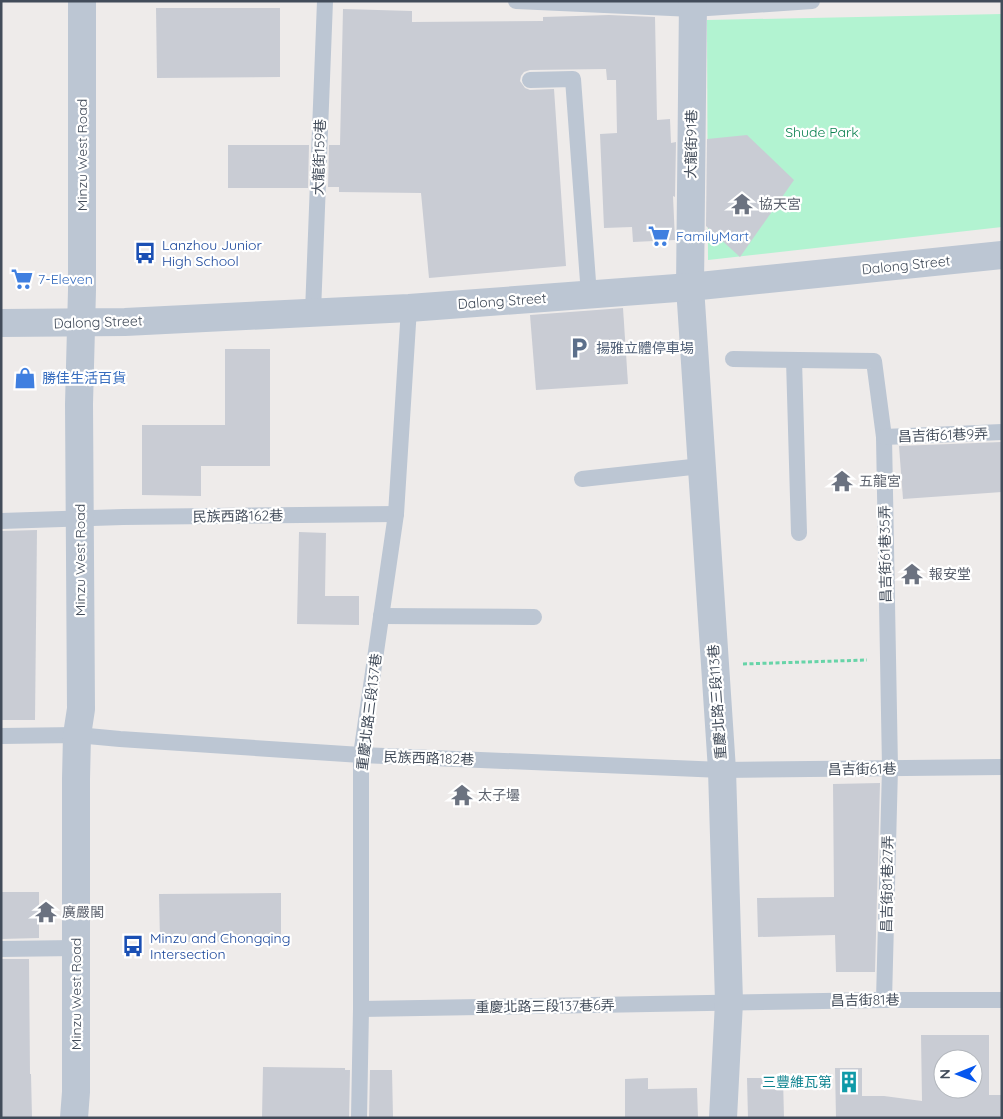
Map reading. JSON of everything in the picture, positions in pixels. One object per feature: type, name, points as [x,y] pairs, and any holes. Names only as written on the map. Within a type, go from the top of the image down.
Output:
[{"type":"street","name":"Minzu West Road","points":[[74,1118],[76,1092],[77,735],[80,709],[82,1]]},
{"type":"street","name":"大龍街91巷","points":[[690,287],[693,5]]},
{"type":"street","name":"Dalong Street","points":[[1,323],[81,323],[409,308],[690,287],[1002,255]]},
{"type":"street","name":"重慶北路三段113巷","points":[[690,287],[722,770],[729,1002],[723,1118]]},
{"type":"lane","name":"大龍街159巷","points":[[313,312],[325,1]]},
{"type":"lane","points":[[516,1],[693,5],[812,1]]},
{"type":"lane","points":[[530,80],[573,79],[588,295]]},
{"type":"lane","name":"重慶北路三段137巷","points":[[359,1118],[361,755],[396,514],[409,308]]},
{"type":"lane","name":"昌吉街61巷35弄","points":[[734,359],[874,361],[884,437],[890,768]]},
{"type":"lane","points":[[794,360],[799,533]]},
{"type":"lane","name":"昌吉街61巷9弄","points":[[884,437],[1002,432]]},
{"type":"lane","points":[[582,479],[701,466]]},
{"type":"lane","name":"民族西路162巷","points":[[1,521],[396,514]]},
{"type":"lane","points":[[381,616],[534,618]]},
{"type":"lane","name":"民族西路182巷","points":[[1,736],[77,735],[361,755],[722,770]]},
{"type":"lane","name":"昌吉街61巷","points":[[722,770],[1002,767]]},
{"type":"lane","name":"昌吉街81巷27弄","points":[[884,1000],[890,768]]},
{"type":"lane","points":[[1,949],[76,948]]},
{"type":"lane","name":"昌吉街81巷","points":[[729,1002],[1002,1000]]},
{"type":"lane","name":"重慶北路三段137巷6弄","points":[[361,1009],[729,1002]]},
{"type":"path","points":[[715,665],[887,659]]},
{"type":"green space","name":"Shude Park","points":[[1002,14],[1002,227],[708,260],[707,20]]},
{"type":"building","points":[[156,8],[280,8],[280,77],[157,78]]},
{"type":"building","points":[[343,9],[412,11],[412,22],[543,21],[543,17],[609,15],[655,17],[657,120],[670,119],[671,143],[676,142],[675,197],[673,196],[675,240],[633,242],[632,227],[604,228],[600,134],[617,133],[616,80],[607,80],[606,69],[530,70],[524,72],[521,76],[520,81],[525,88],[530,90],[554,89],[566,266],[429,278],[421,193],[339,192],[339,187],[328,187],[329,145],[340,145]]},
{"type":"building","name":"協天宮","points":[[747,135],[794,180],[740,257],[706,226],[707,139]]},
{"type":"building","points":[[228,145],[309,145],[308,188],[228,188]]},
{"type":"building","name":"揚雅立體停車場","points":[[623,308],[628,384],[536,390],[530,315]]},
{"type":"building","points":[[225,349],[270,349],[270,466],[201,466],[201,496],[142,495],[142,425],[225,425]]},
{"type":"building","points":[[1002,442],[1002,492],[903,499],[899,446]]},
{"type":"building","points":[[37,530],[35,720],[1,720],[1,531]]},
{"type":"building","points":[[299,532],[326,533],[325,596],[359,596],[359,625],[297,624]]},
{"type":"building","points":[[880,783],[875,972],[836,972],[835,935],[758,937],[757,898],[834,897],[833,784]]},
{"type":"building","points":[[1,892],[39,892],[39,938],[1,939]]},
{"type":"building","points":[[281,893],[281,941],[160,942],[159,894]]},
{"type":"building","points":[[1,959],[29,959],[32,1118],[1,1118]]},
{"type":"building","points":[[921,1035],[989,1035],[989,1095],[1002,1095],[1002,1118],[836,1118],[835,1068],[862,1068],[862,1096],[884,1096],[922,1101]]},
{"type":"building","points":[[263,1067],[345,1068],[345,1070],[350,1070],[349,1118],[262,1118]]},
{"type":"building","points":[[370,1070],[392,1070],[393,1118],[369,1118]]},
{"type":"building","points":[[648,1078],[648,1089],[697,1088],[698,1118],[625,1118],[625,1079]]},
{"type":"building","points":[[747,1078],[783,1078],[784,1118],[748,1118]]},
{"type":"place","name":"協天宮","points":[[742,204]]},
{"type":"place","name":"FamilyMart","points":[[659,236]]},
{"type":"place","name":"Lanzhou Junior High School","points":[[145,253]]},
{"type":"place","name":"7-Eleven","points":[[22,279]]},
{"type":"place","name":"揚雅立體停車場","points":[[579,348]]},
{"type":"place","name":"勝佳生活百貨","points":[[25,378]]},
{"type":"place","name":"五龍宮","points":[[842,481]]},
{"type":"place","name":"報安堂","points":[[912,574]]},
{"type":"place","name":"太子壜","points":[[462,795]]},
{"type":"place","name":"廣嚴閣","points":[[46,912]]},
{"type":"place","name":"Minzu and Chongqing Intersection","points":[[133,946]]},
{"type":"place","name":"三豐維瓦第","points":[[849,1082]]}]
